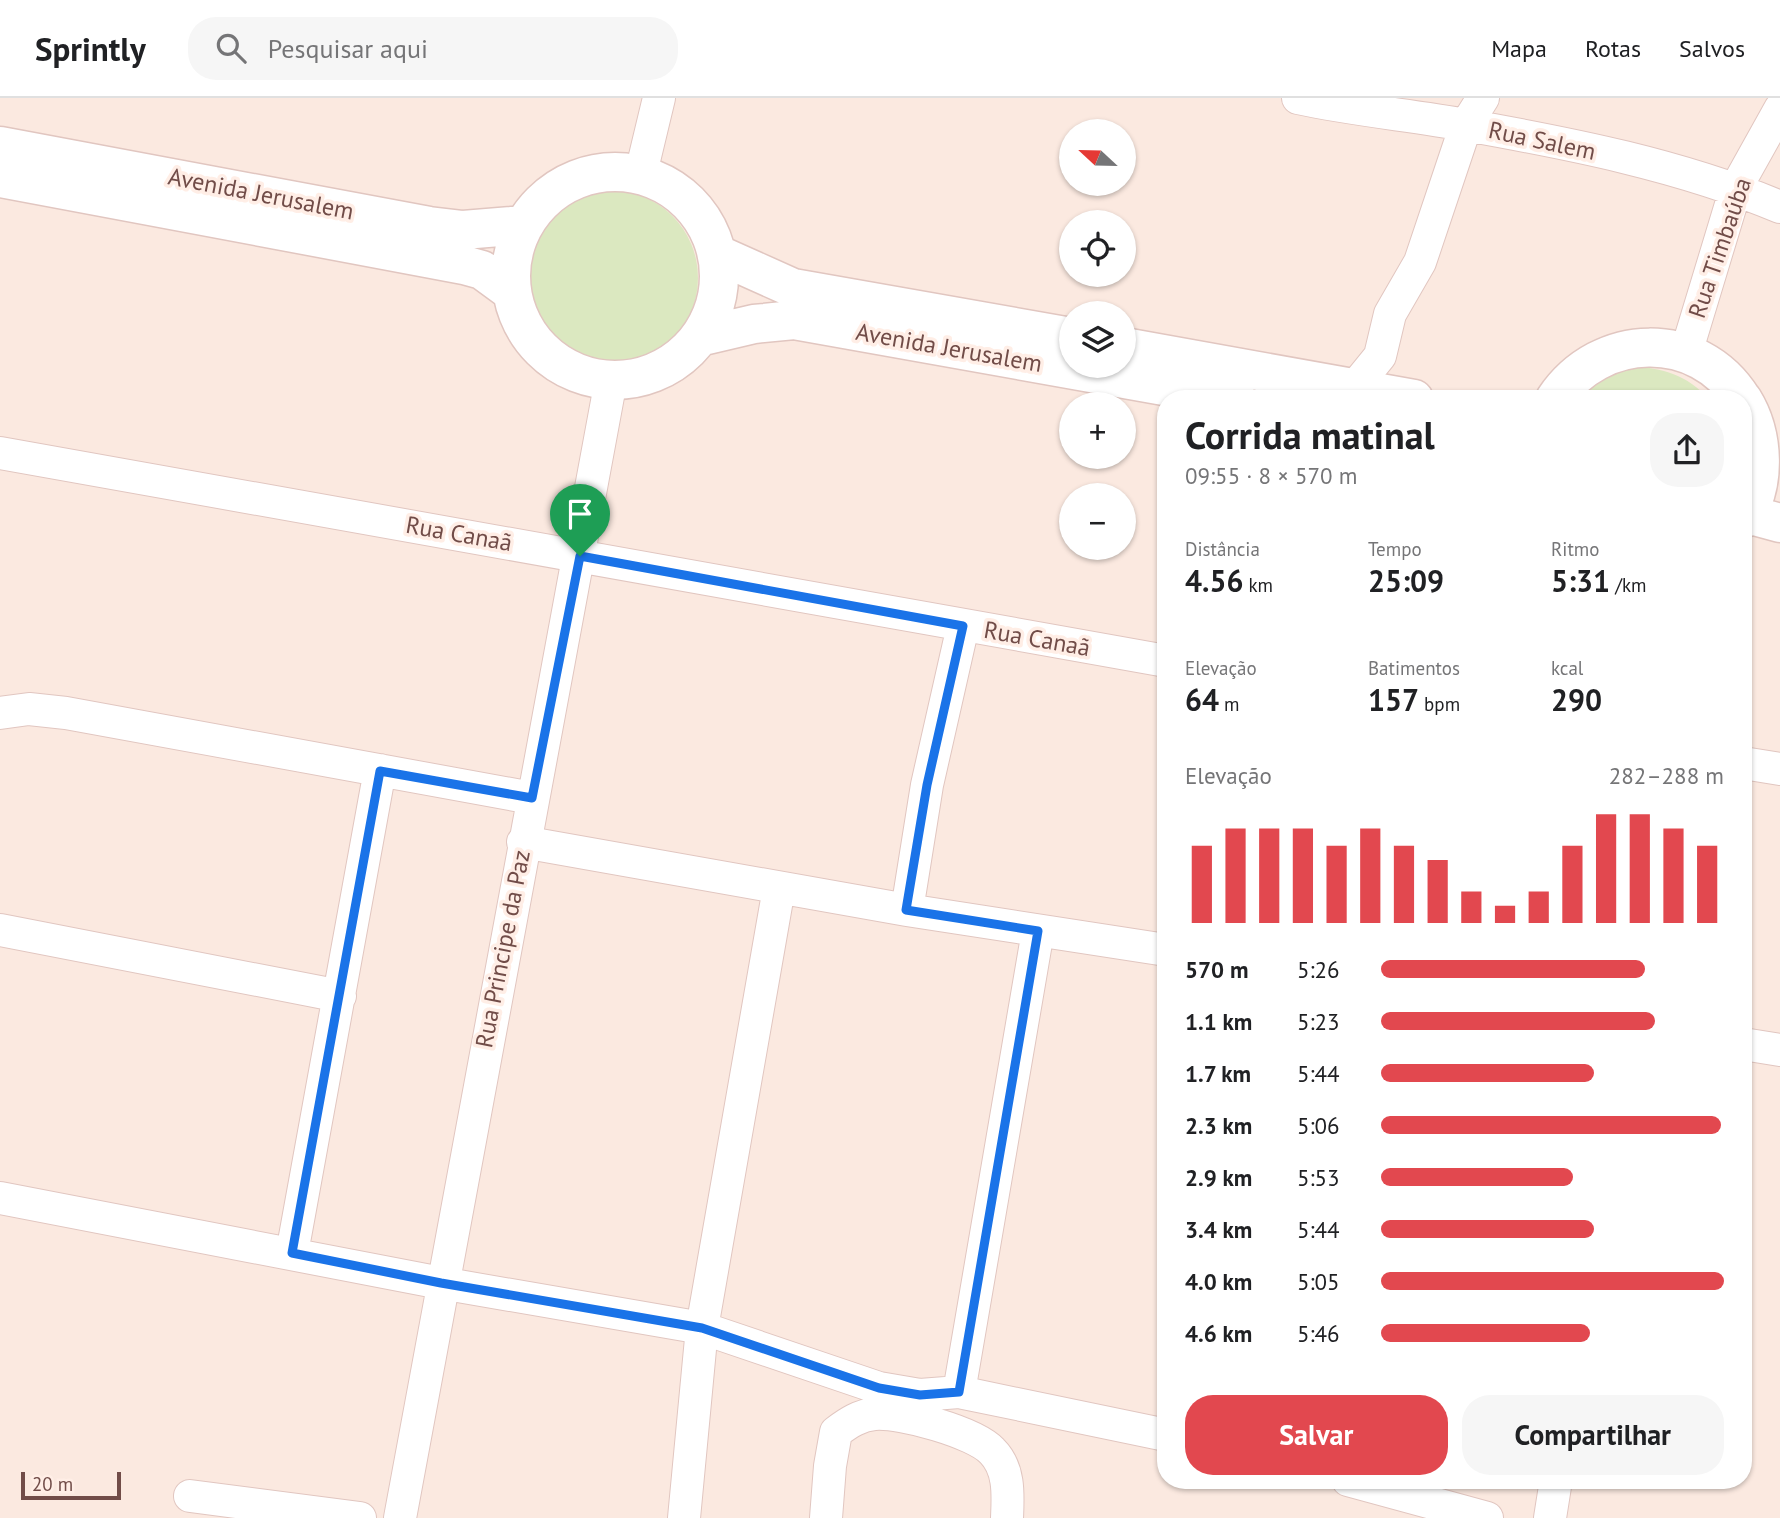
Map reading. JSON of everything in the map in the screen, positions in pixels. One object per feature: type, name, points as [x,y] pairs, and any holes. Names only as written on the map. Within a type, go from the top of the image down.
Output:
[{"type":"street","points":[[641,173],[659,98]]},
{"type":"street","name":"Rua Salem","points":[[1298,98],[1466,125],[1664,166],[1735,188],[1780,206]]},
{"type":"street","points":[[1354,388],[1380,356],[1390,314],[1420,262],[1466,125],[1483,98]]},
{"type":"street","name":"Rua Timbaúba","points":[[1686,353],[1735,188],[1780,109]]},
{"type":"street","name":"Avenida Jerusalem","points":[[0,146],[482,270],[512,292]]},
{"type":"street","name":"Avenida Jerusalem","points":[[703,337],[718,290],[717,254],[708,226],[691,203],[668,184],[641,173],[607,171],[573,179],[545,198],[524,225],[512,257],[512,292],[523,326],[545,354],[576,373],[611,380],[631,379],[669,365],[703,337],[754,324],[794,320],[960,333],[1059,337]]},
{"type":"street","name":"Avenida Jerusalem","points":[[0,178],[267,213],[463,230],[524,225]]},
{"type":"street","name":"Avenida Jerusalem","points":[[717,254],[793,288],[960,333],[1199,390]]},
{"type":"street","points":[[1561,390],[1568,380],[1603,356],[1644,346],[1686,353],[1712,366],[1737,390]]},
{"type":"street","points":[[1136,350],[1289,388],[1365,390]]},
{"type":"street","name":"Rua Principe da Paz","points":[[400,1518],[441,1283],[611,380]]},
{"type":"street","points":[[1752,411],[1780,445]]},
{"type":"street","points":[[1752,424],[1759,444],[1757,519]]},
{"type":"street","name":"Rua Canaã","points":[[0,453],[1157,660]]},
{"type":"street","points":[[906,910],[927,785],[963,626]]},
{"type":"street","points":[[0,713],[29,709],[66,713],[532,798]]},
{"type":"street","points":[[1752,764],[1780,769]]},
{"type":"street","points":[[292,1253],[380,771]]},
{"type":"street","points":[[523,842],[906,910],[1157,949]]},
{"type":"street","points":[[684,1518],[702,1328],[779,888]]},
{"type":"street","points":[[0,930],[340,996]]},
{"type":"street","points":[[959,1392],[1038,931]]},
{"type":"street","points":[[1752,1045],[1780,1050]]},
{"type":"street","points":[[0,1198],[441,1283],[702,1328],[879,1388],[920,1395],[959,1392],[1157,1433]]},
{"type":"street","points":[[826,1518],[836,1432],[851,1420],[875,1414],[927,1422],[980,1442],[994,1452],[1006,1474],[1007,1518]]},
{"type":"street","points":[[1381,1489],[1487,1518]]},
{"type":"street","points":[[1550,1518],[1555,1489]]},
{"type":"street","points":[[190,1496],[360,1518]]},
{"type":"green space","points":[[610,190],[644,197],[672,216],[691,244],[698,278],[691,312],[672,340],[644,359],[610,366],[576,359],[548,340],[529,312],[522,278],[529,244],[548,216],[576,197]]},
{"type":"green space","points":[[1631,366],[1674,374],[1700,390],[1579,390]]},
{"type":"route","points":[[580,556],[963,626],[927,785],[906,910],[1038,931],[959,1392],[920,1395],[879,1388],[702,1328],[441,1283],[292,1253],[380,771],[532,798],[580,556]]}]
